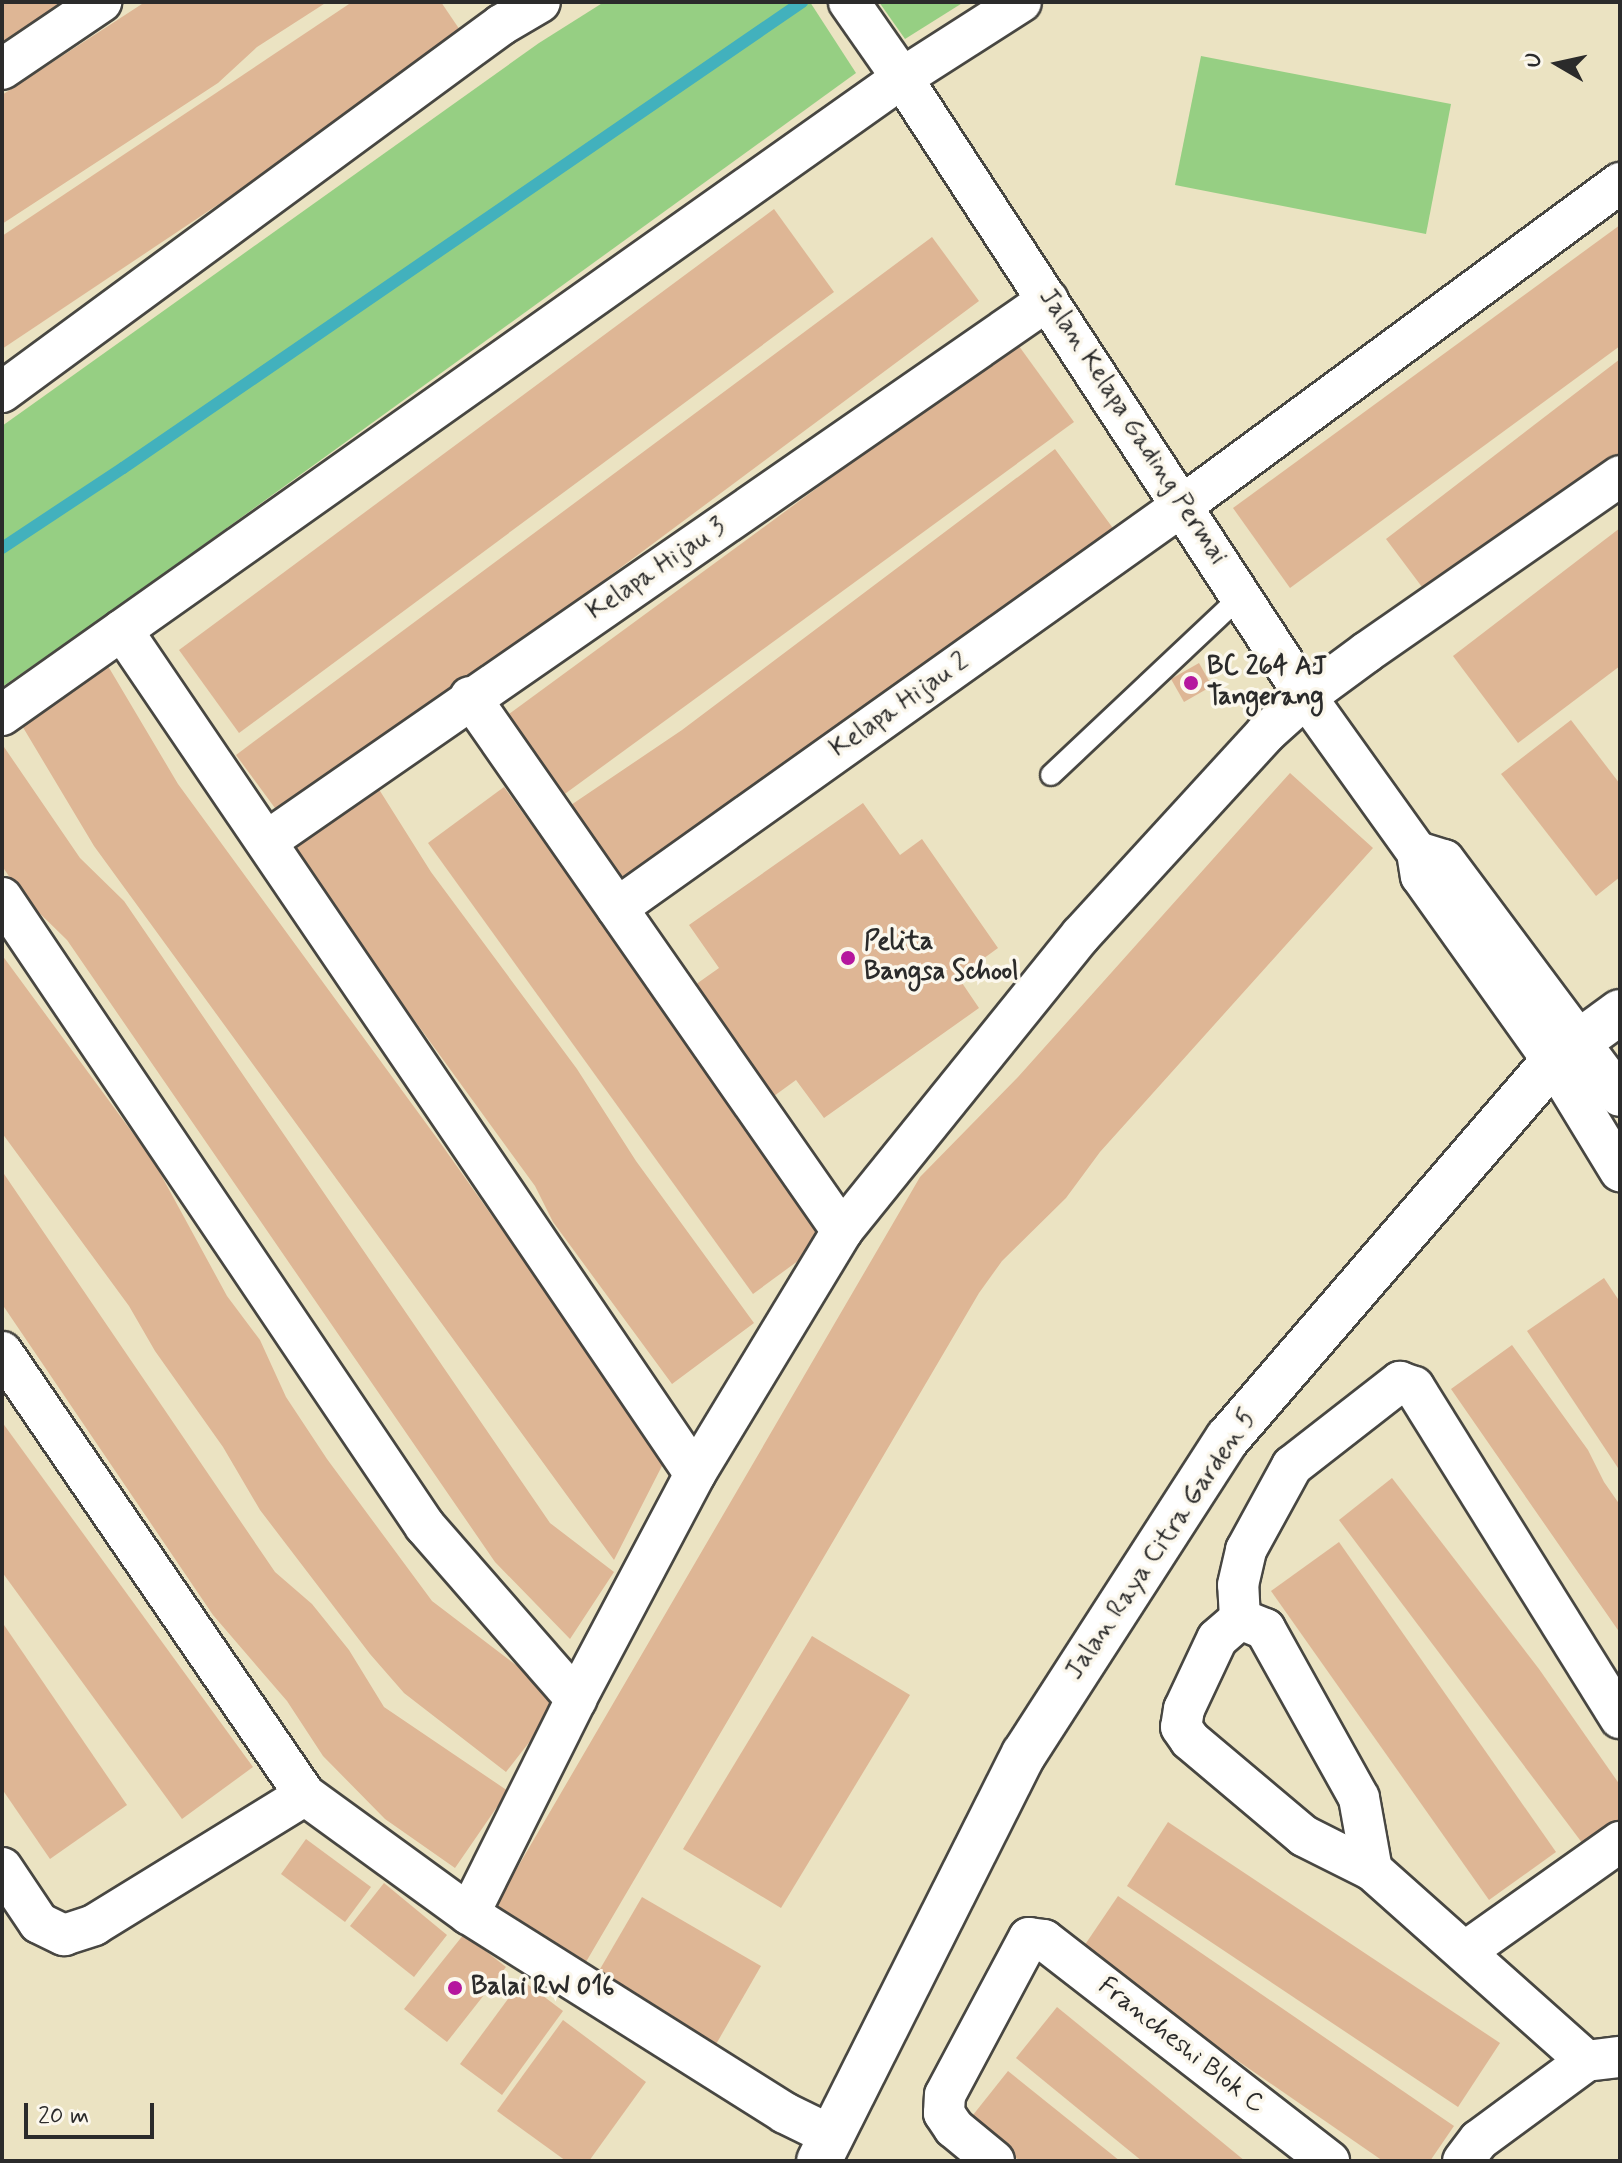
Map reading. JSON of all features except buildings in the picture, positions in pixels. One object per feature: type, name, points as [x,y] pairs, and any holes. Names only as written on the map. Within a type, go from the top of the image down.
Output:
[{"type":"street","points":[[2,69],[101,2]]},
{"type":"street","points":[[2,392],[493,14],[540,2]]},
{"type":"street","points":[[2,715],[902,78],[1021,2]]},
{"type":"street","name":"Jalan Kelapa Gading Permai","points":[[853,8],[1183,505],[1306,697],[1417,852],[1444,860],[1566,1051]]},
{"type":"street","name":"Kelapa Hijau 2","points":[[617,908],[1183,505],[1620,183]]},
{"type":"street","name":"Kelapa Hijau 3","points":[[267,841],[470,697],[1048,300]]},
{"type":"street","points":[[469,1914],[576,1699],[695,1474],[842,1231],[1081,935],[1265,734],[1306,697],[1620,476]]},
{"type":"street","points":[[122,630],[695,1474]]},
{"type":"street","points":[[470,697],[842,1231]]},
{"type":"street","points":[[2,898],[425,1526],[576,1699]]},
{"type":"street","name":"Jalan Raya Citra Garden 5","points":[[825,2148],[1024,1754],[1228,1438],[1566,1051],[1620,1012]]},
{"type":"street","points":[[1566,1051],[1620,1096]]},
{"type":"street","points":[[1566,1051],[1620,1171]]},
{"type":"street","points":[[2,1352],[305,1795],[469,1914],[785,2113],[825,2148]]},
{"type":"street","points":[[1240,1619],[1238,1585],[1246,1550],[1292,1466],[1400,1382],[1414,1387],[1620,1718]]},
{"type":"street","points":[[1240,1619],[1265,1629],[1359,1798],[1372,1870]]},
{"type":"street","points":[[1240,1619],[1217,1639],[1184,1709],[1181,1727],[1190,1740],[1304,1836],[1372,1870],[1466,1951],[1603,2059],[1479,2140],[1463,2161]]},
{"type":"street","points":[[2,1868],[39,1923],[64,1935],[94,1925],[305,1795]]},
{"type":"street","points":[[1466,1951],[1620,1842]]},
{"type":"street","name":"Francheshi Blok C","points":[[994,2161],[954,2128],[944,2113],[945,2095],[1029,1938],[1044,1940],[1329,2161]]},
{"type":"lane","points":[[1051,775],[1242,595]]},
{"type":"green space","points":[[604,2],[810,2],[856,73],[112,611],[2,687],[2,426],[539,43]]},
{"type":"green space","points":[[879,2],[964,2],[905,39]]},
{"type":"green space","points":[[1201,56],[1451,104],[1426,234],[1175,185]]},
{"type":"waterway","points":[[2,548],[802,2]]},
{"type":"place","name":"BC 264 AJ Tangerang","points":[[1191,683]]},
{"type":"place","name":"Pelita Bangsa School","points":[[848,958]]},
{"type":"place","name":"Balai RW 016","points":[[455,1988]]}]
